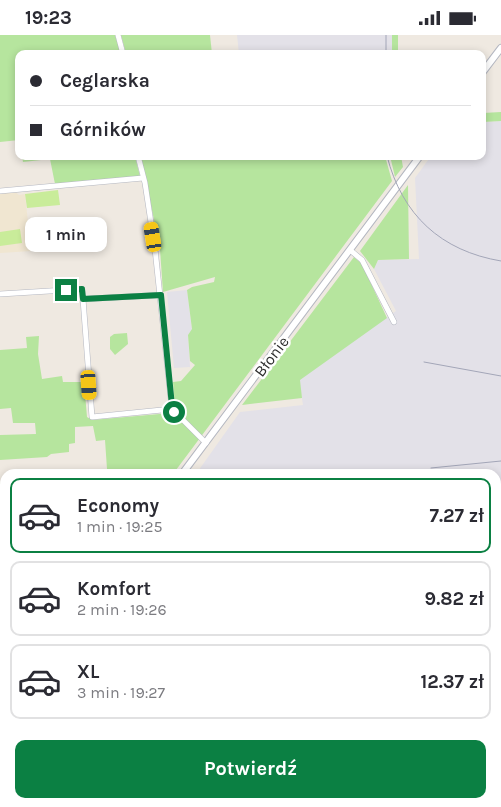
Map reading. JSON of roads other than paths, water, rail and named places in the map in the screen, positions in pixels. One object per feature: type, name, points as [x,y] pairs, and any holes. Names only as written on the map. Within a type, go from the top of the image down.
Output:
[{"type":"street","points":[[118,35],[122,50]]},
{"type":"street","points":[[486,68],[501,48]]},
{"type":"street","points":[[139,160],[148,203],[161,295],[172,409],[206,443]]},
{"type":"street","name":"Błonie","points":[[186,469],[417,160]]},
{"type":"street","points":[[0,191],[143,178]]},
{"type":"street","points":[[350,250],[362,260],[394,322]]},
{"type":"street","points":[[0,294],[82,289],[92,417],[172,409]]},
{"type":"street","points":[[83,299],[161,295]]},
{"type":"street","name":"Błonie","points":[[189,469],[191,463]]},
{"type":"railway","points":[[386,35],[386,50]]},
{"type":"railway","points":[[388,160],[403,196],[414,213],[427,227],[460,249],[501,261]]},
{"type":"railway","points":[[424,362],[501,376]]},
{"type":"railway","points":[[431,468],[501,461]]}]
